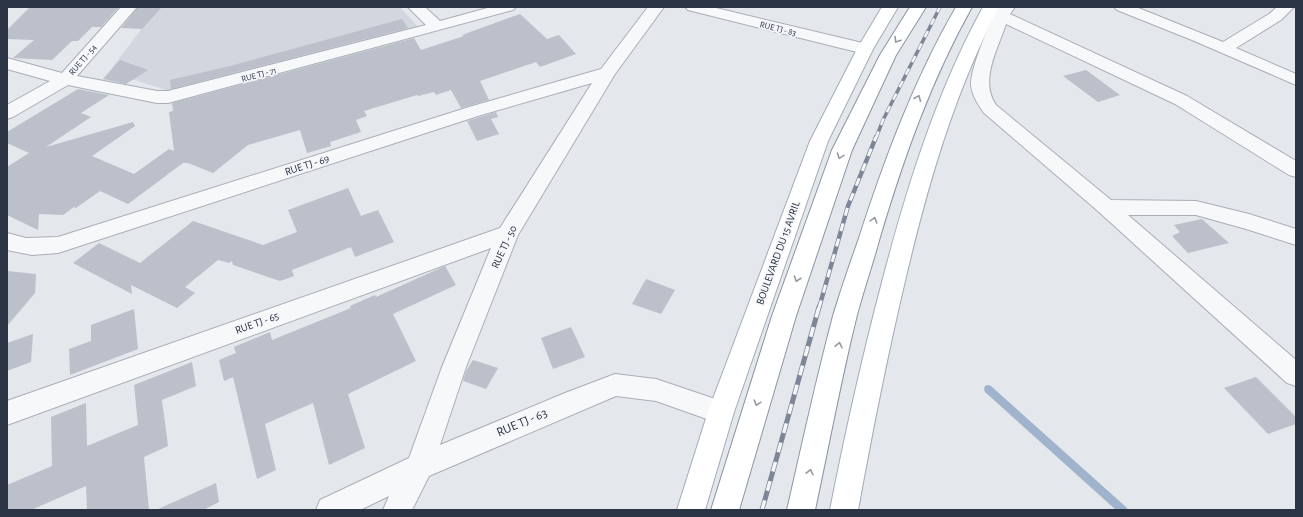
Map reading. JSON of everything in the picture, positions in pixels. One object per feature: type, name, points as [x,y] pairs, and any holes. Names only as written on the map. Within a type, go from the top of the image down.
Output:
[{"type":"main road","name":"BOULEVARD DU 15 AVRIL","points":[[691,510],[721,412],[819,141],[865,49],[890,7]]},
{"type":"main road","points":[[725,510],[784,316],[842,150],[888,55],[918,7]]},
{"type":"main road","points":[[801,510],[846,315],[881,200],[899,145],[926,79],[948,34],[964,7]]},
{"type":"main road","points":[[844,510],[853,460],[891,289],[919,186],[947,102],[977,32],[1000,10]]},
{"type":"street","name":"RUE TJ - 54","points":[[7,113],[66,79],[129,7]]},
{"type":"street","points":[[416,7],[437,27]]},
{"type":"street","name":"RUE TJ - 71","points":[[7,63],[66,79],[157,97],[168,97],[508,7]]},
{"type":"street","name":"RUE TJ - 50","points":[[397,510],[419,466],[454,367],[508,234],[608,73],[656,7]]},
{"type":"street","name":"RUE TJ - 83","points":[[693,7],[865,49]]},
{"type":"street","points":[[1122,7],[1224,48],[1296,80]]},
{"type":"street","points":[[1296,170],[1181,100],[1000,10],[980,77],[979,87],[983,99],[990,109],[1106,207],[1296,375]]},
{"type":"street","points":[[1224,48],[1252,32],[1284,10]]},
{"type":"street","name":"RUE TJ - 69","points":[[7,241],[16,245],[34,248],[58,245],[475,111],[608,73]]},
{"type":"street","points":[[1106,207],[1196,208],[1249,222],[1296,237]]},
{"type":"street","points":[[1249,222],[1296,249]]},
{"type":"street","name":"RUE TJ - 65","points":[[7,413],[508,234]]},
{"type":"street","name":"RUE TJ - 63","points":[[330,510],[419,466],[615,385],[656,390],[721,412]]},
{"type":"shaded area","points":[[158,7],[400,7],[418,27],[179,94],[109,72]]},
{"type":"building","points":[[30,7],[119,7],[101,27],[92,27],[78,41],[72,41],[52,60],[13,58],[34,40],[7,39],[7,30]]},
{"type":"building","points":[[138,7],[162,7],[142,29],[121,28]]},
{"type":"building","points":[[520,14],[547,39],[559,35],[576,54],[540,67],[536,62],[480,81],[489,100],[461,108],[451,90],[436,95],[434,92],[417,95],[364,111],[367,116],[356,120],[361,132],[330,142],[331,146],[307,153],[300,130],[248,145],[213,173],[188,163],[183,163],[128,204],[100,191],[76,208],[74,207],[63,215],[39,214],[38,230],[7,215],[7,167],[29,153],[7,143],[7,132],[78,89],[109,95],[81,113],[91,117],[46,147],[133,122],[135,126],[92,156],[134,174],[169,149],[174,151],[169,112],[173,111],[172,103],[414,38],[421,50],[464,36],[462,35]]},
{"type":"building","points":[[402,19],[408,28],[171,89],[170,80],[230,66]]},
{"type":"building","points":[[120,60],[148,70],[126,84],[103,79]]},
{"type":"building","points":[[1086,70],[1120,95],[1098,102],[1063,76]]},
{"type":"building","points":[[496,112],[498,117],[491,119],[499,134],[477,141],[467,121]]},
{"type":"building","points":[[348,188],[361,216],[378,210],[394,242],[355,257],[351,247],[292,270],[294,276],[280,281],[233,265],[232,261],[229,263],[218,260],[185,287],[195,293],[177,308],[131,285],[132,294],[73,263],[99,243],[140,263],[193,221],[263,245],[297,232],[288,210]]},
{"type":"building","points":[[1202,219],[1229,243],[1188,253],[1172,236],[1180,232],[1174,225]]},
{"type":"building","points":[[445,266],[456,285],[393,314],[416,361],[348,394],[365,448],[329,465],[313,403],[265,424],[276,470],[257,479],[233,377],[224,381],[219,360],[236,353],[234,347],[270,332],[272,340],[351,308],[350,306],[375,295],[376,297]]},
{"type":"building","points":[[7,271],[36,274],[35,293],[7,326]]},
{"type":"building","points":[[646,279],[675,290],[661,314],[632,304]]},
{"type":"building","points":[[134,309],[138,349],[70,375],[69,349],[91,341],[91,325]]},
{"type":"building","points":[[571,327],[585,357],[553,369],[541,338]]},
{"type":"building","points":[[33,334],[31,362],[7,371],[7,343]]},
{"type":"building","points":[[473,360],[498,368],[486,389],[463,381],[466,371]]},
{"type":"building","points":[[192,362],[196,386],[162,400],[168,446],[144,457],[149,510],[87,510],[86,486],[31,510],[7,510],[7,485],[52,466],[51,417],[86,403],[87,446],[138,425],[134,385]]},
{"type":"building","points":[[1256,377],[1296,417],[1296,424],[1268,434],[1224,388]]},
{"type":"building","points":[[216,483],[219,502],[203,510],[156,510]]},
{"type":"waterway","points":[[988,389],[1123,510]]},
{"type":"railway","points":[[876,138],[883,120],[940,7]]},
{"type":"railway","points":[[819,308],[848,206],[876,137]]},
{"type":"railway","points":[[762,510],[819,307]]}]
